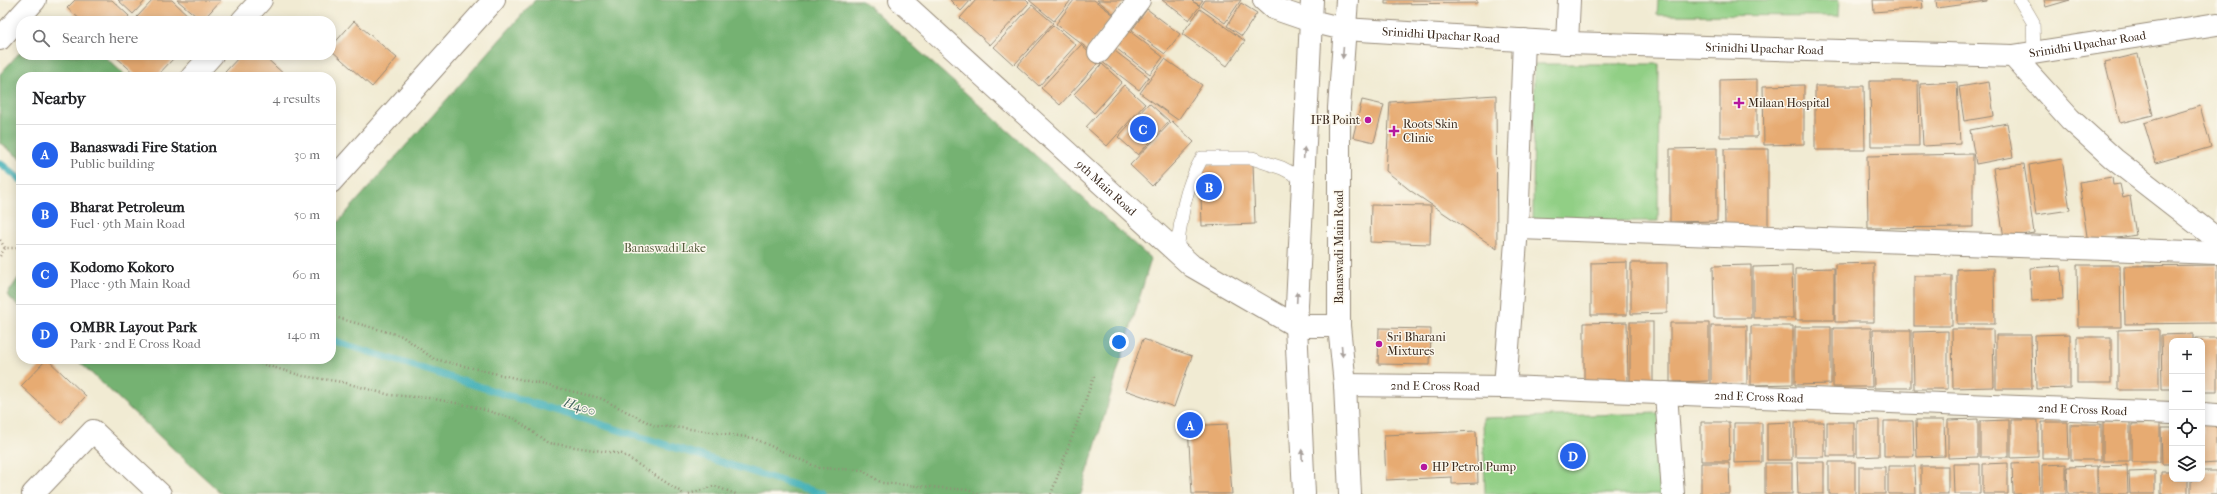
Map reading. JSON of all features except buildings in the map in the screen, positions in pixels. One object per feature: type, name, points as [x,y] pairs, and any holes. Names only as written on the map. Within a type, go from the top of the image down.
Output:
[{"type":"street","points":[[21,16],[35,0]]},
{"type":"street","points":[[247,16],[261,0]]},
{"type":"street","points":[[336,176],[494,0]]},
{"type":"street","name":"9th Main Road","points":[[900,0],[1192,266],[1296,326],[1339,326]]},
{"type":"street","points":[[1099,52],[1139,0]]},
{"type":"street","name":"Srinidhi Upachar Road","points":[[1264,0],[1273,8],[1311,10],[1344,29],[1567,43],[2024,54],[2217,24]]},
{"type":"street","name":"Banaswadi Main Road","points":[[1346,0],[1339,108],[1339,326],[1345,385],[1350,494]]},
{"type":"street","points":[[1567,43],[1569,0]]},
{"type":"street","points":[[1304,494],[1296,326],[1311,10]]},
{"type":"street","points":[[0,40],[16,22]]},
{"type":"street","points":[[1505,387],[1517,228],[1524,40]]},
{"type":"street","points":[[2024,54],[2070,119],[2114,159],[2217,239]]},
{"type":"street","points":[[197,72],[207,60]]},
{"type":"street","points":[[1517,228],[2217,253]]},
{"type":"street","name":"2nd E Cross Road","points":[[1345,385],[1505,387],[2169,413]]},
{"type":"street","points":[[1666,394],[1673,494]]},
{"type":"street","points":[[2205,414],[2217,415]]},
{"type":"street","points":[[33,494],[93,431],[160,494]]},
{"type":"lane","points":[[2020,0],[2033,22],[2024,54]]},
{"type":"lane","points":[[1176,252],[1183,203],[1190,178],[1202,158],[1252,158],[1282,168],[1303,179]]},
{"type":"path","points":[[0,240],[5,248]]},
{"type":"path","points":[[5,248],[16,248]]},
{"type":"path","points":[[0,256],[5,248]]},
{"type":"path","points":[[336,317],[402,336],[434,359],[600,398],[655,426],[683,428],[754,438],[820,468],[862,470],[882,483],[968,490],[978,494]]},
{"type":"path","points":[[262,364],[304,376],[342,382],[390,395],[429,398],[471,406],[515,419],[548,443],[622,454],[684,494]]},
{"type":"path","points":[[1051,494],[1095,374]]},
{"type":"path","points":[[689,494],[714,486],[736,494]]},
{"type":"green space","name":"Banaswadi Lake","points":[[535,0],[862,0],[1151,259],[1081,494],[222,494],[81,364],[336,364],[336,224]]},
{"type":"green space","points":[[1658,0],[1839,0],[1838,16],[1657,15]]},
{"type":"green space","points":[[16,56],[16,60],[108,60],[122,72],[16,72],[16,155],[0,143],[0,74]]},
{"type":"green space","points":[[1534,64],[1659,64],[1658,221],[1533,221]]},
{"type":"green space","points":[[16,282],[16,303],[7,295]]},
{"type":"green space","points":[[1661,413],[1663,494],[1485,494],[1483,418]]},
{"type":"waterway","name":"H400","points":[[0,163],[16,176]]},
{"type":"waterway","name":"H400","points":[[336,342],[823,494]]},
{"type":"place","name":"Milaan Hospital","points":[[1739,103]]},
{"type":"place","name":"IFB Point","points":[[1368,120]]},
{"type":"place","name":"Kodomo Kokoro","points":[[1143,129]]},
{"type":"place","name":"Roots Skin Clinic","points":[[1394,131]]},
{"type":"place","name":"Bharat Petroleum","points":[[1209,187]]},
{"type":"place","name":"Sri Bharani Mixtures","points":[[1379,344]]},
{"type":"place","name":"Banaswadi Fire Station","points":[[1190,425]]},
{"type":"place","name":"OMBR Layout Park","points":[[1573,456]]},
{"type":"place","name":"HP Petrol Pump","points":[[1424,467]]}]
